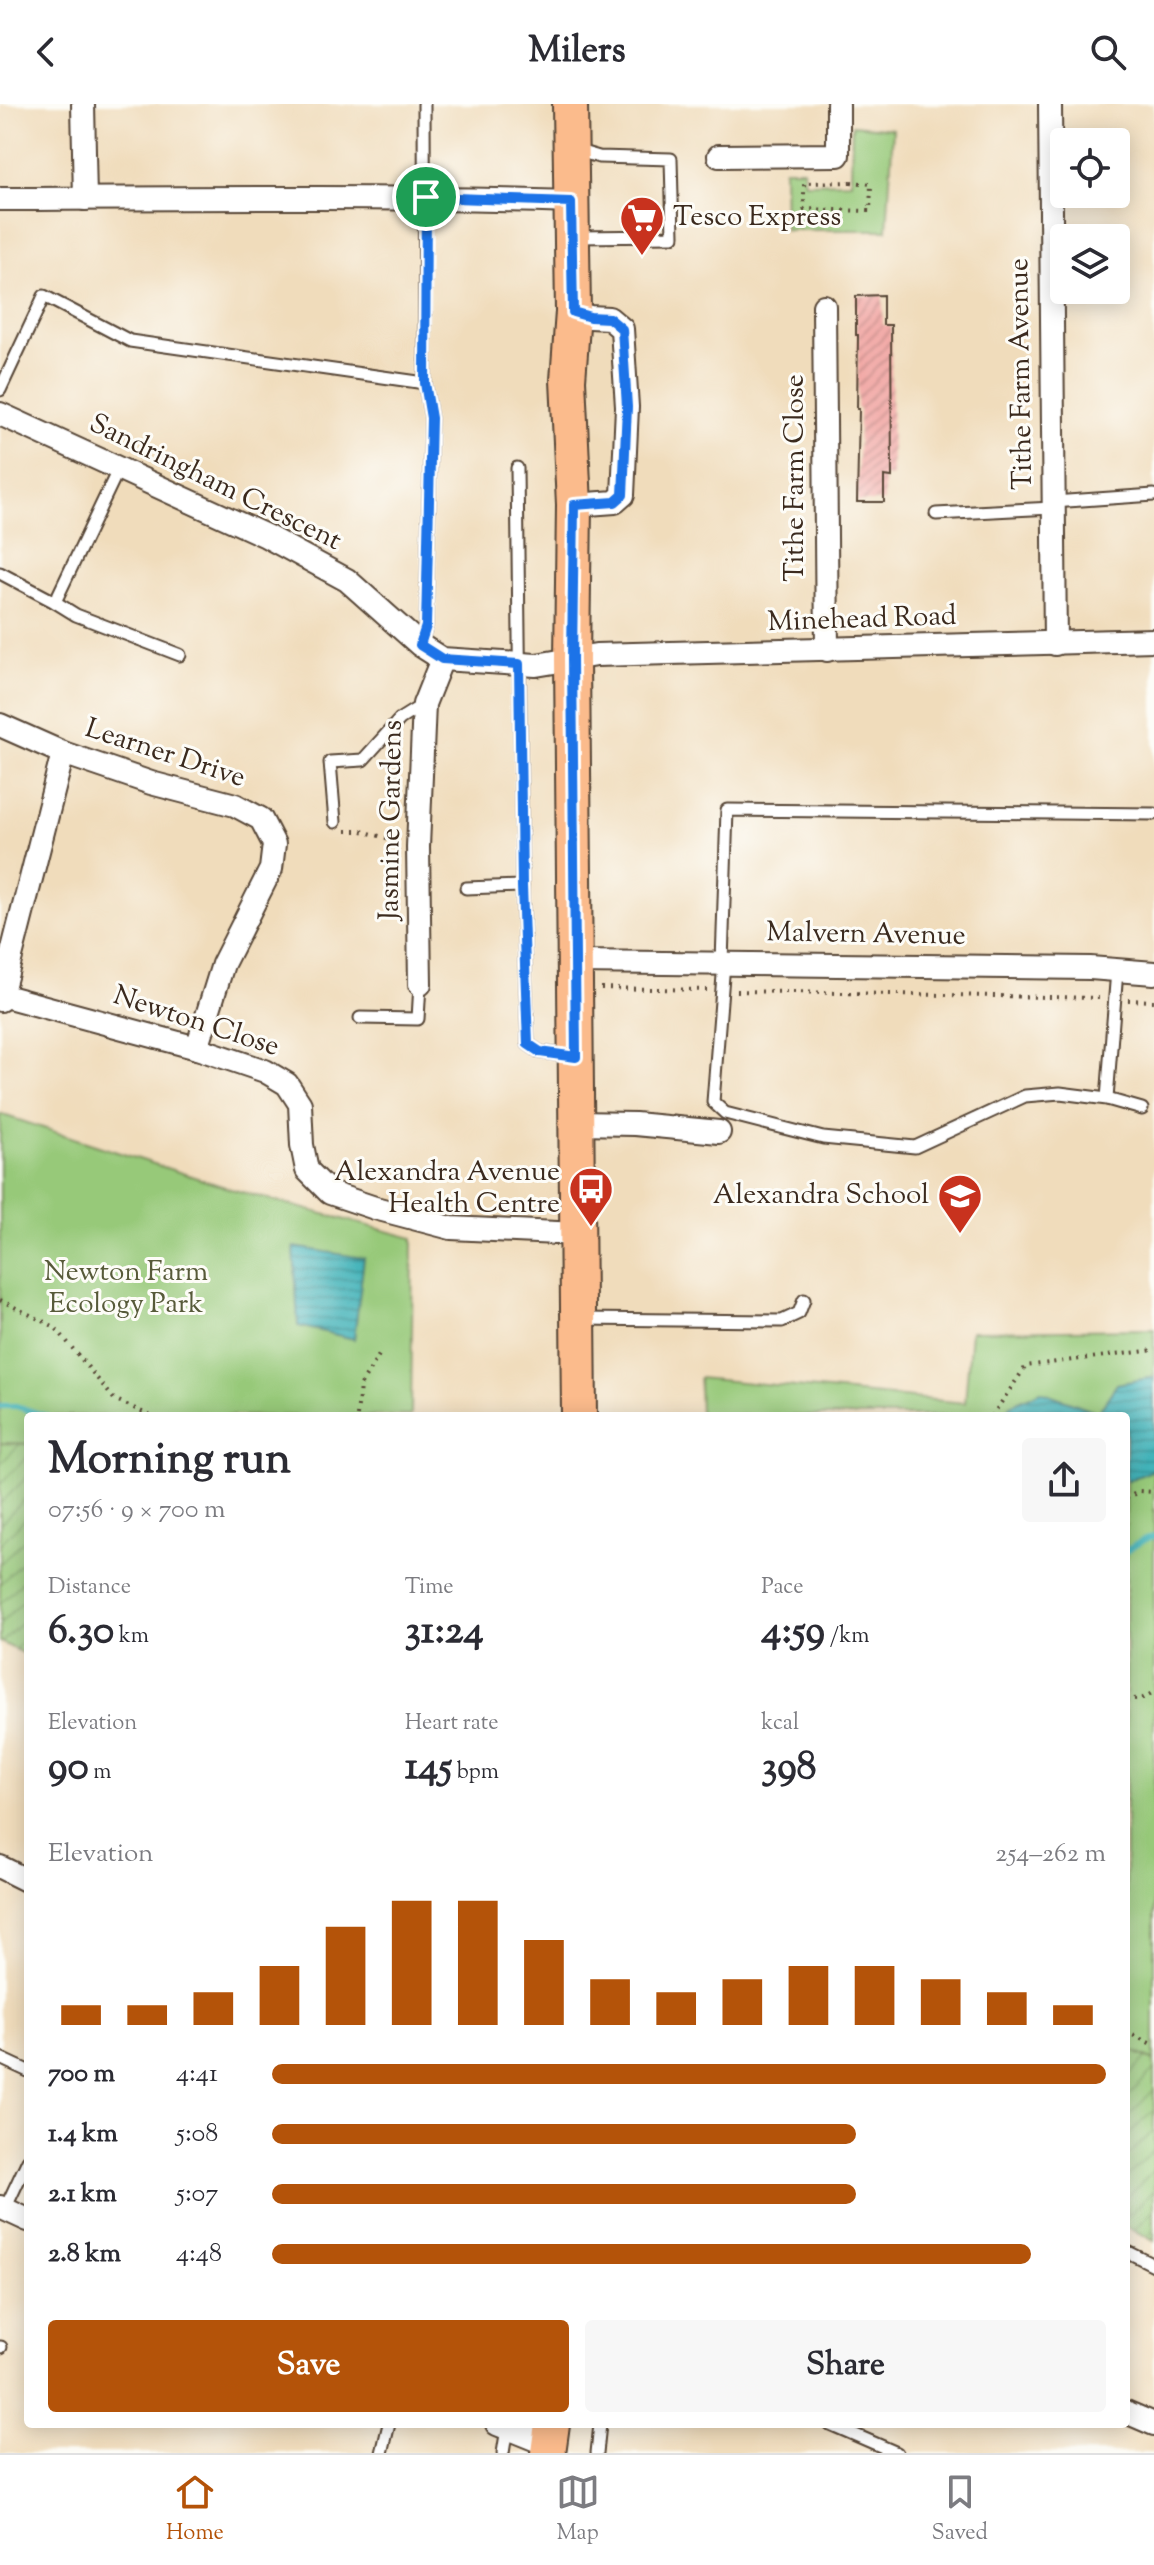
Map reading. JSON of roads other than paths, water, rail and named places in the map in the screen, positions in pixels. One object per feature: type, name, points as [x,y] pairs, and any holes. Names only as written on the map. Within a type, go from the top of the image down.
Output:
[{"type":"main road","points":[[570,104],[573,312],[568,380],[574,505],[572,659],[579,1412]]},
{"type":"street","points":[[83,104],[85,199]]},
{"type":"street","points":[[719,156],[838,155],[838,104]]},
{"type":"street","name":"Tithe Farm Avenue","points":[[1050,104],[1055,644]]},
{"type":"street","points":[[0,199],[426,197],[571,202]]},
{"type":"street","name":"Tithe Farm Close","points":[[824,306],[827,650]]},
{"type":"street","points":[[573,312],[609,318],[622,329],[627,407],[623,495],[615,502],[574,505]]},
{"type":"street","name":"Sandringham Crescent","points":[[0,414],[266,536],[347,580],[420,645],[442,659],[536,665],[572,659]]},
{"type":"street","name":"Minehead Road","points":[[572,659],[596,655],[1154,640]]},
{"type":"street","name":"Jasmine Gardens","points":[[420,984],[418,847],[424,704],[442,659]]},
{"type":"street","name":"Learner Drive","points":[[0,725],[63,753],[151,783],[235,805],[261,819],[274,844],[271,869],[223,964],[197,1048]]},
{"type":"street","points":[[1,997],[63,753]]},
{"type":"street","name":"Malvern Avenue","points":[[576,962],[723,962],[1154,973]]},
{"type":"street","name":"Newton Close","points":[[1,997],[197,1048],[265,1071],[287,1084],[300,1104],[307,1170],[330,1193],[451,1228],[578,1234]]},
{"type":"street","points":[[576,1123],[635,1124],[719,1132]]},
{"type":"street","points":[[0,1867],[24,1879]]},
{"type":"street","points":[[2,2208],[24,2218]]},
{"type":"street","points":[[1130,2414],[1154,2424]]},
{"type":"street","points":[[508,2428],[550,2441]]},
{"type":"lane","points":[[420,645],[426,626],[431,418],[425,383],[424,104]]},
{"type":"lane","points":[[571,149],[599,157],[671,159],[673,236],[571,237]]},
{"type":"lane","points":[[0,390],[44,296],[130,341],[425,383]]},
{"type":"lane","points":[[55,602],[119,468]]},
{"type":"lane","points":[[517,468],[522,886],[528,1044],[540,1052],[576,1057]]},
{"type":"lane","points":[[936,514],[1154,495]]},
{"type":"lane","points":[[0,573],[76,615],[180,655]]},
{"type":"lane","points":[[335,822],[330,762],[363,760],[400,719],[424,704]]},
{"type":"lane","points":[[1142,1109],[1107,1099],[1060,1093],[1025,1096],[915,1147],[823,1138],[725,1113],[713,1102],[722,990],[727,810],[1154,814]]},
{"type":"lane","points":[[466,888],[522,886]]},
{"type":"lane","points":[[1107,1099],[1117,970]]},
{"type":"lane","points":[[360,1018],[418,1019],[420,984]]},
{"type":"lane","points":[[579,1319],[782,1321],[799,1313],[804,1300]]},
{"type":"lane","points":[[0,2058],[24,2069]]},
{"type":"lane","points":[[2,2208],[24,2167]]},
{"type":"lane","points":[[1130,2253],[1154,2265]]},
{"type":"lane","points":[[382,2453],[388,2428]]},
{"type":"lane","points":[[502,2428],[503,2453]]},
{"type":"lane","points":[[597,2453],[600,2428]]},
{"type":"lane","points":[[839,2428],[897,2453]]},
{"type":"water","points":[[294,1247],[364,1258],[354,1339],[298,1326]]},
{"type":"water","points":[[1154,1377],[1154,1470],[1130,1479],[1130,1412],[1098,1412],[1117,1384]]},
{"type":"water","points":[[1041,1391],[1098,1412],[1006,1412],[1010,1405]]},
{"type":"waterway","points":[[0,1406],[16,1406],[34,1412]]},
{"type":"waterway","points":[[1130,1548],[1154,1537]]},
{"type":"place","name":"Tesco Express","points":[[642,257]]},
{"type":"place","name":"Alexandra Avenue Health Centre","points":[[591,1228]]},
{"type":"place","name":"Alexandra School","points":[[960,1235]]},
{"type":"park label","name":"Newton Farm Ecology Park","points":[[126,1289]]}]
